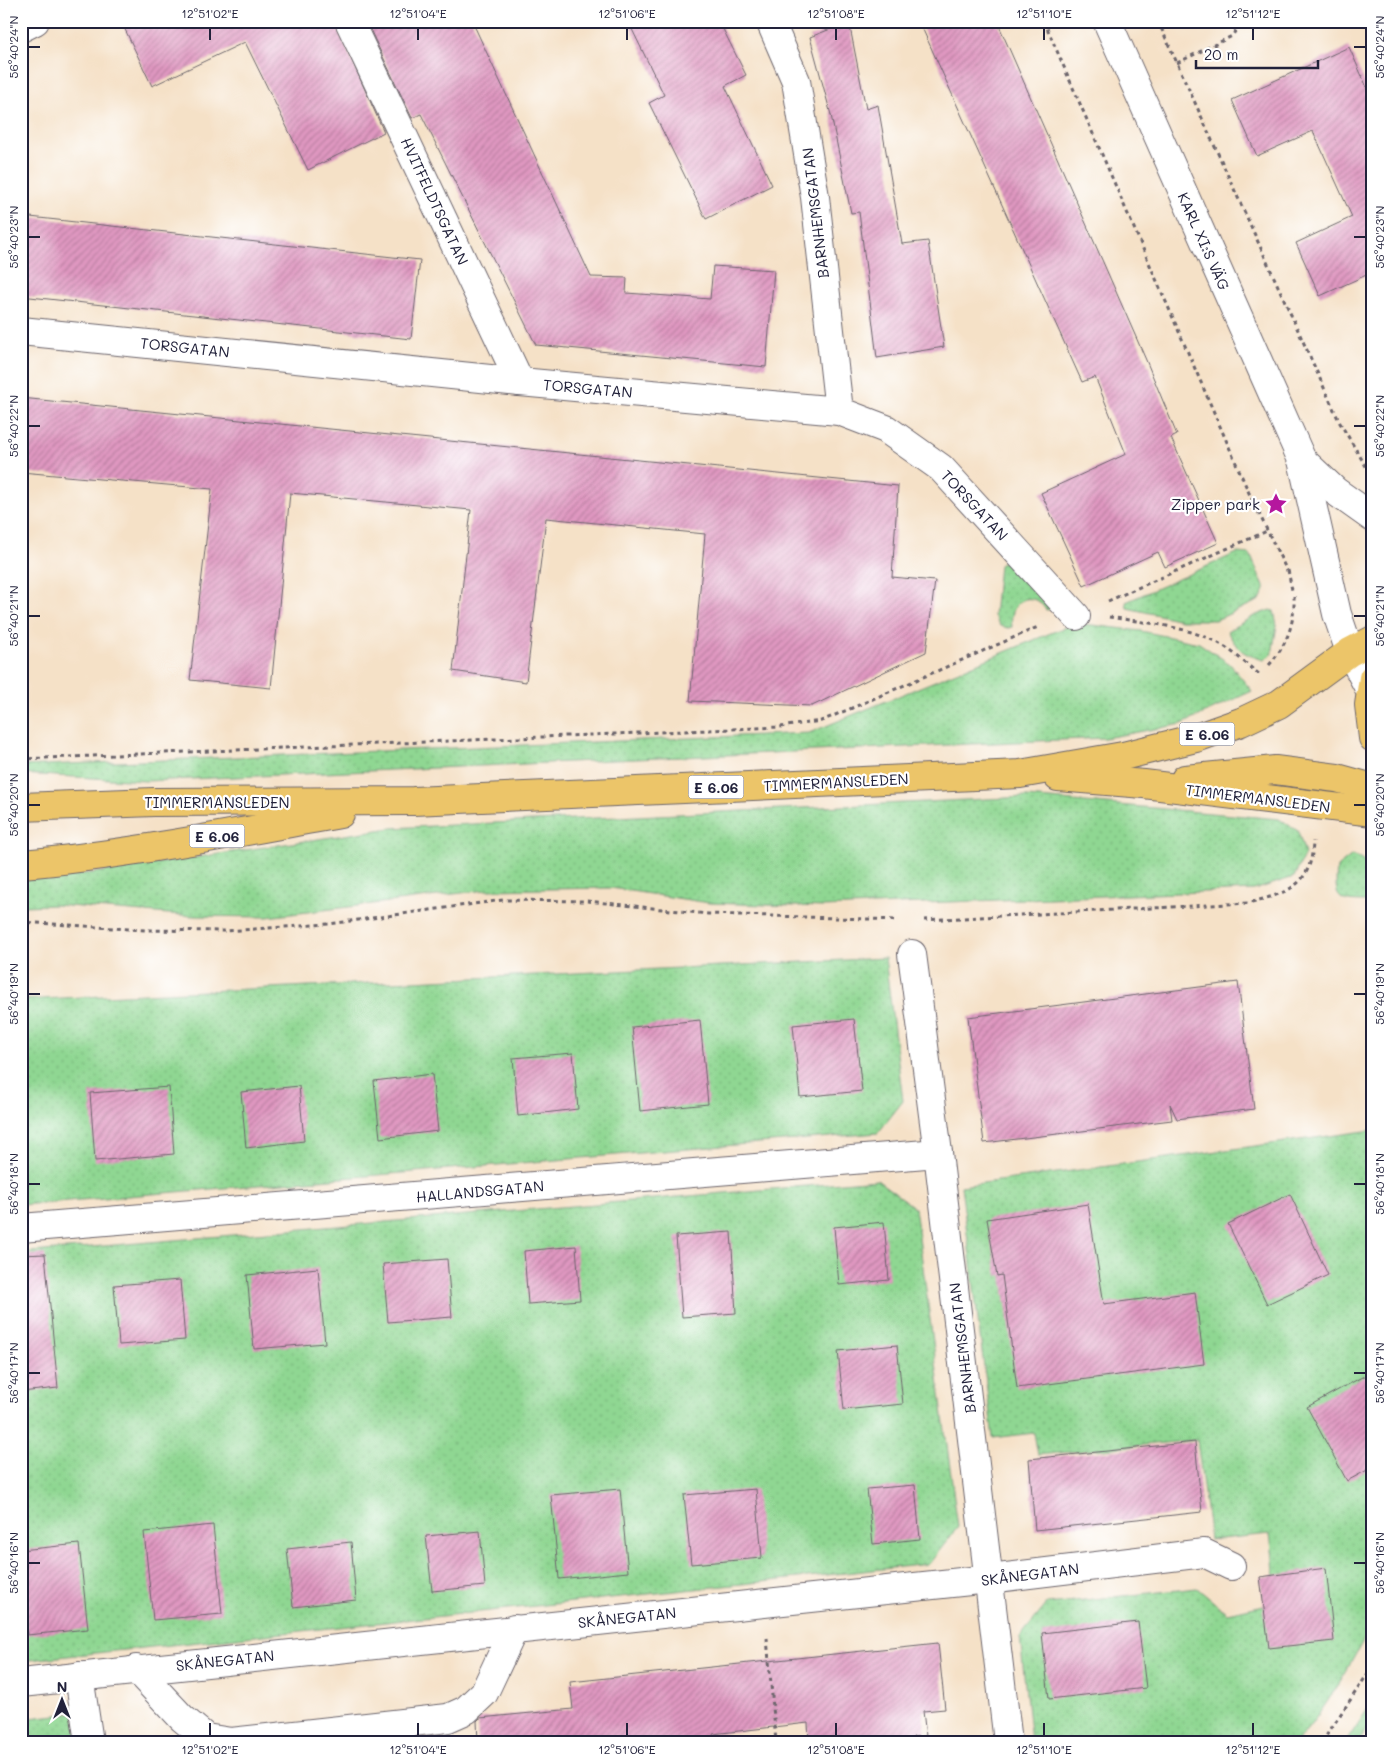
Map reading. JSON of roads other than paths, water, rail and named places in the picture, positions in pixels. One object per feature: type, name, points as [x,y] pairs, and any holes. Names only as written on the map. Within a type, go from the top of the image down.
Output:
[{"type":"highway","name":"TIMMERMANSLEDEN","points":[[1020,774],[1123,756],[1196,738],[1241,722],[1279,704],[1361,646]]},
{"type":"highway","points":[[1372,684],[1370,720],[1373,738]]},
{"type":"highway","name":"TIMMERMANSLEDEN","points":[[1144,784],[1275,770],[1336,778],[1373,788]]},
{"type":"highway","name":"TIMMERMANSLEDEN","points":[[21,807],[154,802],[413,801],[1020,774],[1144,784],[1373,812]]},
{"type":"highway","name":"TIMMERMANSLEDEN","points":[[21,864],[65,860],[156,847],[413,801]]},
{"type":"street","points":[[21,28],[35,21]]},
{"type":"street","name":"HVITFELDTSGATAN","points":[[349,21],[520,382]]},
{"type":"street","name":"BARNHEMSGATAN","points":[[770,21],[796,81],[815,197],[839,411]]},
{"type":"street","name":"KARL XI:S VÄG","points":[[1107,21],[1302,460],[1336,614],[1361,646],[1372,684]]},
{"type":"street","name":"TORSGATAN","points":[[21,331],[520,382],[839,411],[886,429],[941,468],[1076,616]]},
{"type":"street","name":"KARL XI:S VÄG","points":[[1302,460],[1335,491],[1373,518]]},
{"type":"street","name":"BARNHEMSGATAN","points":[[912,954],[938,1153],[1008,1742]]},
{"type":"street","name":"HALLANDSGATAN","points":[[21,1228],[938,1153]]},
{"type":"street","name":"SKÅNEGATAN","points":[[21,1683],[136,1669],[989,1579],[1204,1553],[1231,1566]]},
{"type":"street","points":[[136,1669],[182,1718],[206,1738],[240,1741],[448,1718],[466,1710],[484,1693],[514,1629]]},
{"type":"street","points":[[79,1676],[89,1742]]},
{"type":"place","name":"Zipper park","points":[[1276,504]]}]
